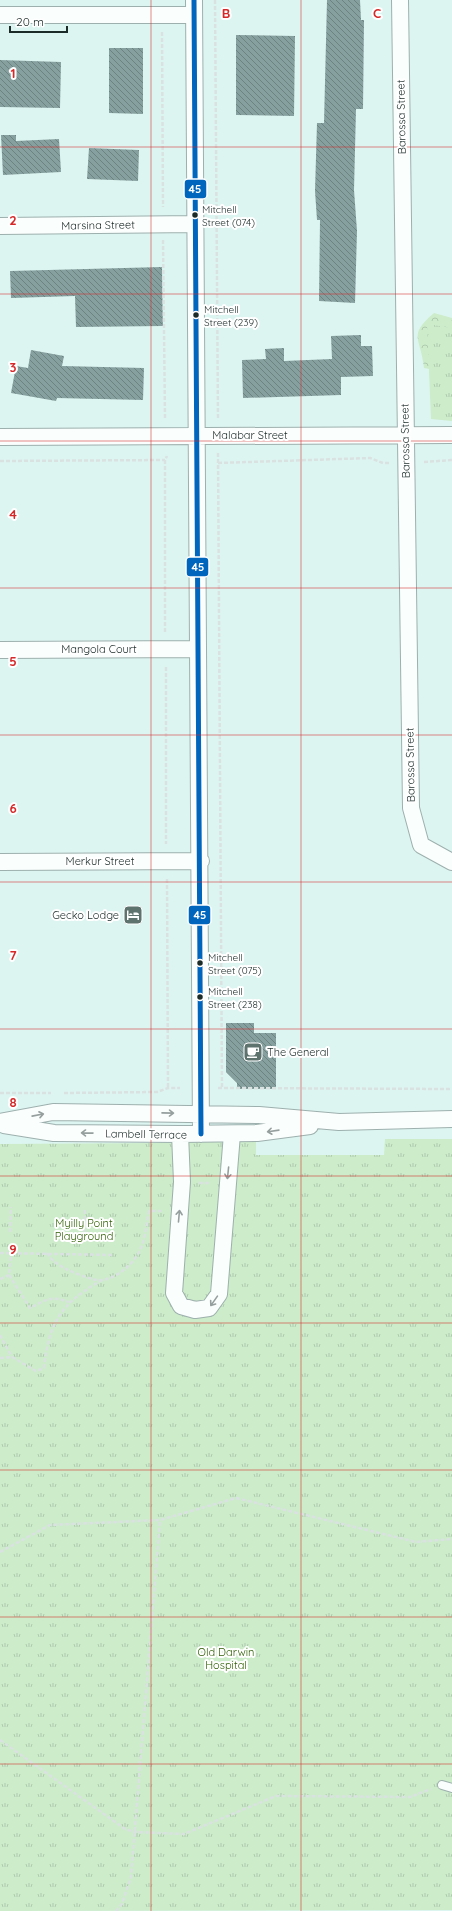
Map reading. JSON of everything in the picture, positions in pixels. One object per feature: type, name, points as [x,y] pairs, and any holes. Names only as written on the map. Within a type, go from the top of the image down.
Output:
[{"type":"street","name":"Barossa Street","points":[[400,0],[411,808],[421,845],[452,862]]},
{"type":"street","points":[[0,15],[194,7],[197,649],[201,861],[201,1134]]},
{"type":"street","name":"Marsina Street","points":[[0,226],[196,224]]},
{"type":"street","name":"Malabar Street","points":[[0,437],[452,435]]},
{"type":"street","name":"Mangola Court","points":[[0,650],[197,649]]},
{"type":"street","name":"Merkur Street","points":[[0,862],[201,861]]},
{"type":"street","name":"Lambell Terrace","points":[[0,1123],[53,1112],[260,1115],[339,1122],[452,1120]]},
{"type":"street","name":"Lambell Terrace","points":[[0,1123],[54,1133],[232,1134],[257,1133],[339,1122]]},
{"type":"street","points":[[180,1134],[182,1182],[174,1293],[181,1306],[195,1310],[209,1308],[219,1294],[232,1134]]},
{"type":"lane","points":[[442,1785],[452,1788]]},
{"type":"path","points":[[215,0],[218,423]]},
{"type":"path","points":[[218,447],[222,1088]]},
{"type":"path","points":[[0,461],[164,460],[168,456]]},
{"type":"path","points":[[214,458],[218,463]]},
{"type":"path","points":[[218,463],[370,458],[383,463],[391,463]]},
{"type":"path","points":[[164,460],[165,635]]},
{"type":"path","points":[[423,462],[452,460]]},
{"type":"path","points":[[166,666],[166,850]]},
{"type":"path","points":[[166,873],[168,1088]]},
{"type":"path","points":[[60,1093],[157,1092],[168,1088],[180,1088]]},
{"type":"path","points":[[218,1088],[452,1089]]},
{"type":"path","points":[[0,1093],[52,1093]]},
{"type":"path","points":[[182,1182],[227,1184]]},
{"type":"path","points":[[10,1232],[11,1207]]},
{"type":"path","points":[[84,1232],[85,1208]]},
{"type":"path","points":[[0,1335],[12,1357],[36,1371],[44,1368],[50,1332],[69,1302],[102,1280],[118,1275],[129,1265],[138,1254],[145,1240],[149,1211],[167,1211]]},
{"type":"path","points":[[0,1253],[113,1255]]},
{"type":"path","points":[[47,1253],[55,1263],[74,1272],[102,1280]]},
{"type":"path","points":[[11,1254],[9,1275],[30,1308],[48,1299],[58,1298],[69,1302]]},
{"type":"path","points":[[0,1279],[9,1275]]},
{"type":"path","points":[[0,1358],[12,1357]]},
{"type":"path","points":[[0,1552],[50,1525],[160,1520],[236,1498],[416,1542],[452,1540]]},
{"type":"path","points":[[116,1911],[122,1904],[131,1877],[160,1520]]},
{"type":"path","points":[[0,1740],[125,1829],[134,1832],[184,1834],[276,1796],[410,1797],[442,1785]]},
{"type":"green space","points":[[434,313],[452,318],[452,369],[446,372],[424,368],[418,332]]},
{"type":"green space","points":[[427,324],[452,328],[452,421],[431,419]]},
{"type":"green space","name":"Old Darwin Hospital","points":[[385,1139],[452,1139],[452,1910],[0,1911],[0,1144],[155,1143],[256,1140],[256,1155],[384,1155]]},
{"type":"building","points":[[327,0],[360,0],[361,20],[364,20],[363,109],[356,109],[354,190],[357,231],[355,303],[319,301],[320,220],[317,220],[315,191],[317,123],[324,123]]},
{"type":"building","points":[[236,35],[295,36],[294,116],[236,115]]},
{"type":"building","points":[[109,48],[143,48],[143,114],[109,113]]},
{"type":"building","points":[[0,60],[61,62],[60,108],[0,107]]},
{"type":"building","points":[[1,135],[16,135],[16,141],[59,139],[61,172],[3,175]]},
{"type":"building","points":[[89,148],[139,150],[138,181],[87,179]]},
{"type":"building","points":[[162,267],[163,326],[76,327],[75,296],[11,298],[10,271]]},
{"type":"building","points":[[361,335],[361,346],[372,346],[373,376],[341,377],[341,395],[243,398],[242,360],[266,359],[265,349],[284,348],[284,361],[332,359],[331,336]]},
{"type":"building","points":[[31,350],[64,356],[62,366],[144,368],[143,400],[57,398],[56,401],[11,393],[16,366],[28,368]]},
{"type":"building","name":"The General","points":[[226,1023],[254,1023],[254,1033],[276,1033],[276,1089],[237,1089],[237,1083],[226,1072]]},
{"type":"transit line","name":"45","points":[[194,0],[201,1134]]},
{"type":"place","name":"Mitchell Street (074)","points":[[195,215]]},
{"type":"place","name":"Mitchell Street (239)","points":[[196,315]]},
{"type":"place","name":"Gecko Lodge","points":[[133,915]]},
{"type":"place","name":"Mitchell Street (075)","points":[[200,963]]},
{"type":"place","name":"Mitchell Street (238)","points":[[200,997]]},
{"type":"place","name":"The General","points":[[253,1052]]},
{"type":"park label","name":"Myilly Point Playground","points":[[84,1229]]}]
